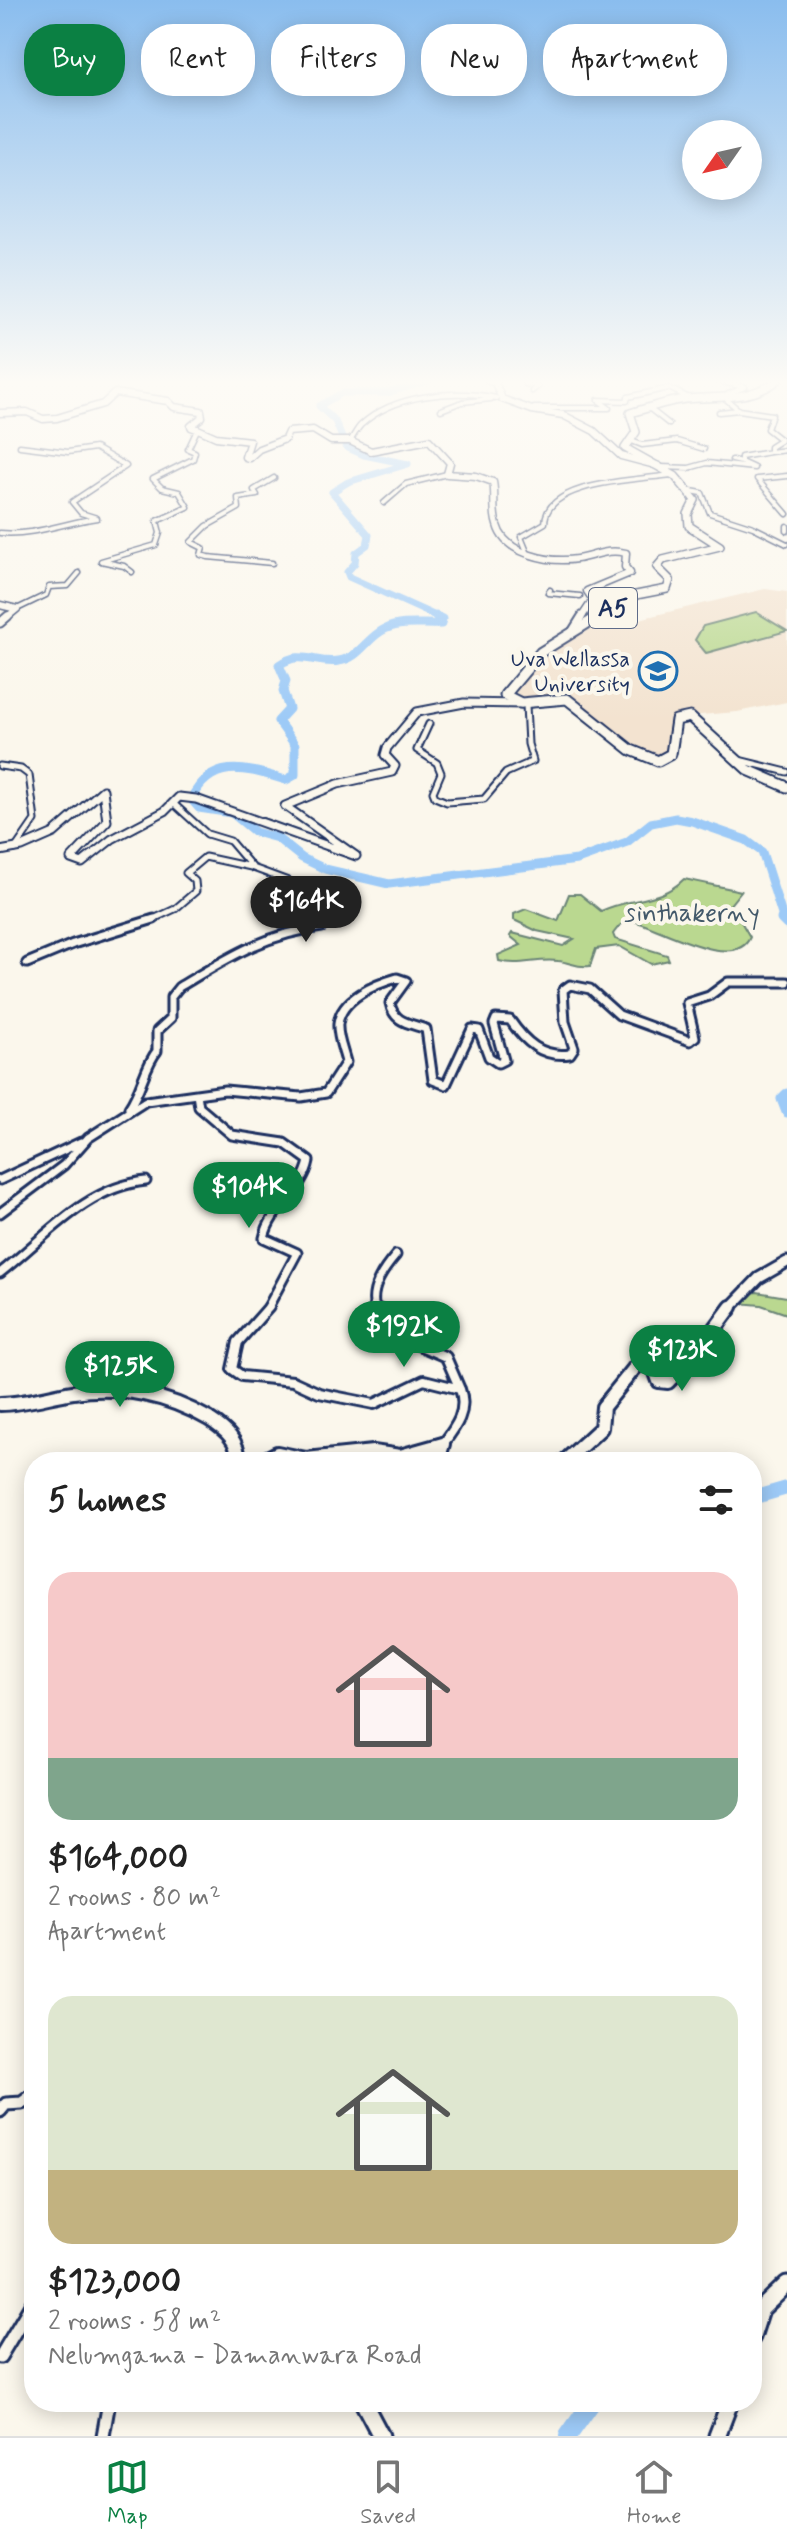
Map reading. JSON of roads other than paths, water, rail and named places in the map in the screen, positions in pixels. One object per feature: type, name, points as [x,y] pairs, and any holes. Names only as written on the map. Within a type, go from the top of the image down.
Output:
[{"type":"highway","name":"A5","points":[[524,705],[508,699],[505,692],[518,682],[529,661],[631,596],[667,589],[670,580],[657,567],[661,560],[681,552],[719,548],[717,541],[689,526],[688,514],[695,500],[692,494]]},
{"type":"highway","points":[[524,705],[558,697],[567,699],[618,742],[656,760],[669,757],[676,720],[689,716],[739,760],[771,783],[787,787]]},
{"type":"street","points":[[0,533],[25,535],[55,524],[97,518],[81,513],[72,502],[84,494]]},
{"type":"street","points":[[132,572],[124,566],[101,561],[156,545],[160,533],[157,521],[188,507],[180,494]]},
{"type":"street","points":[[256,494],[236,499],[239,508],[222,520],[202,526],[191,542],[203,548],[201,555],[208,557],[272,563]]},
{"type":"street","points":[[384,503],[395,494]]},
{"type":"street","points":[[493,494],[493,514],[499,533],[528,554],[568,559],[609,550],[626,553],[625,567],[630,573],[587,591],[593,600],[571,634]]},
{"type":"street","points":[[528,554],[521,537],[545,523],[545,512],[559,496],[568,494]]},
{"type":"street","points":[[702,494],[710,513],[753,527],[787,544]]},
{"type":"street","points":[[770,494],[787,514]]},
{"type":"street","points":[[0,623],[17,609],[46,595],[49,587],[68,586],[79,573]]},
{"type":"street","points":[[550,590],[548,593],[580,596]]},
{"type":"street","points":[[0,605],[17,609]]},
{"type":"street","points":[[389,781],[395,766],[385,755],[387,748],[417,712],[464,703],[524,705],[533,761],[506,773],[484,799],[447,802],[435,797],[433,792],[441,773],[437,763],[417,750],[429,724]]},
{"type":"street","points":[[739,760],[748,759],[776,771],[787,772]]},
{"type":"street","points":[[0,766],[21,769],[29,775],[35,820],[15,849]]},
{"type":"street","points":[[0,851],[15,849],[65,826],[85,810],[98,790],[104,791],[109,817],[71,859],[74,862],[82,863],[112,839],[179,797],[192,798],[354,856],[356,854],[309,826],[285,806],[338,784],[392,772]]},
{"type":"street","points":[[173,803],[207,834],[230,841],[253,868]]},
{"type":"street","points":[[27,963],[175,909],[196,891],[195,881],[186,873],[205,857],[253,868],[318,892],[325,907],[319,913],[287,913],[279,917],[322,927],[290,931],[254,943],[179,987],[171,997],[171,1018],[157,1031],[157,1051],[149,1060],[143,1087],[128,1110]]},
{"type":"street","points":[[0,1180],[88,1138],[146,1101],[225,1090],[301,1097],[326,1093],[346,1062],[337,1027],[340,1015],[352,1001],[397,978],[406,981],[390,1003],[391,1013],[401,1023],[426,1029],[433,1080],[446,1085],[454,1076],[458,1051],[472,1029],[479,1030],[489,1057],[498,1063],[504,1060],[494,1024],[496,1019],[510,1020],[530,1046],[554,1055],[570,1054],[574,1048],[565,1022],[563,990],[570,985],[590,989],[619,1015],[690,1041],[695,1037],[687,1003],[709,996],[723,983],[787,982]]},
{"type":"street","points":[[197,1094],[199,1107],[232,1135],[284,1143],[309,1161],[304,1177],[270,1212],[264,1238],[268,1243],[291,1246],[297,1253],[275,1300],[238,1342],[231,1363],[235,1373],[256,1379],[293,1381],[319,1393],[374,1404],[425,1377],[460,1389]]},
{"type":"street","points":[[0,1213],[64,1165],[88,1138]]},
{"type":"street","points":[[0,1273],[39,1239],[103,1192],[120,1184],[146,1181]]},
{"type":"street","points":[[396,1255],[380,1274],[373,1304],[376,1310],[396,1314],[411,1324],[416,1344],[425,1351],[446,1357],[464,1400],[460,1423],[443,1444],[441,1452]]},
{"type":"street","points":[[575,1452],[601,1428],[603,1407],[637,1365],[653,1364],[659,1381],[668,1382],[702,1346],[738,1294],[768,1271],[787,1262]]},
{"type":"street","points":[[0,1404],[106,1390],[166,1398],[203,1414],[229,1432],[235,1439],[237,1452]]},
{"type":"street","points":[[414,1452],[443,1444]]},
{"type":"street","points":[[0,2111],[6,2104],[24,2102]]},
{"type":"street","points":[[762,2308],[787,2284]]},
{"type":"street","points":[[0,2357],[24,2317]]},
{"type":"street","points":[[103,2436],[107,2412]]},
{"type":"street","points":[[368,2412],[381,2436]]},
{"type":"street","points":[[717,2436],[726,2412]]},
{"type":"waterway","points":[[333,494],[369,535],[367,545],[356,553],[355,563],[347,572],[349,577],[440,618]]},
{"type":"waterway","points":[[436,616],[440,618]]},
{"type":"waterway","points":[[440,618],[441,624],[405,624],[385,629],[346,659],[331,662],[294,658],[279,665],[286,681],[283,691],[289,709],[278,721],[295,745],[295,775],[286,780],[245,770],[220,771],[200,785],[191,799],[199,808],[232,813],[255,832],[277,838],[302,858],[325,869],[389,884],[577,860],[627,842],[651,823],[676,818],[692,821],[746,840],[762,852],[784,921]]},
{"type":"waterway","points":[[784,921],[787,924]]},
{"type":"waterway","points":[[787,1094],[782,1099],[787,1112]]},
{"type":"waterway","points":[[762,1495],[787,1488]]},
{"type":"waterway","points":[[568,2436],[585,2412]]},
{"type":"place","name":"Uva Wellassa University","points":[[658,671]]},
{"type":"park label","name":"sinthakerny","points":[[692,912]]}]
